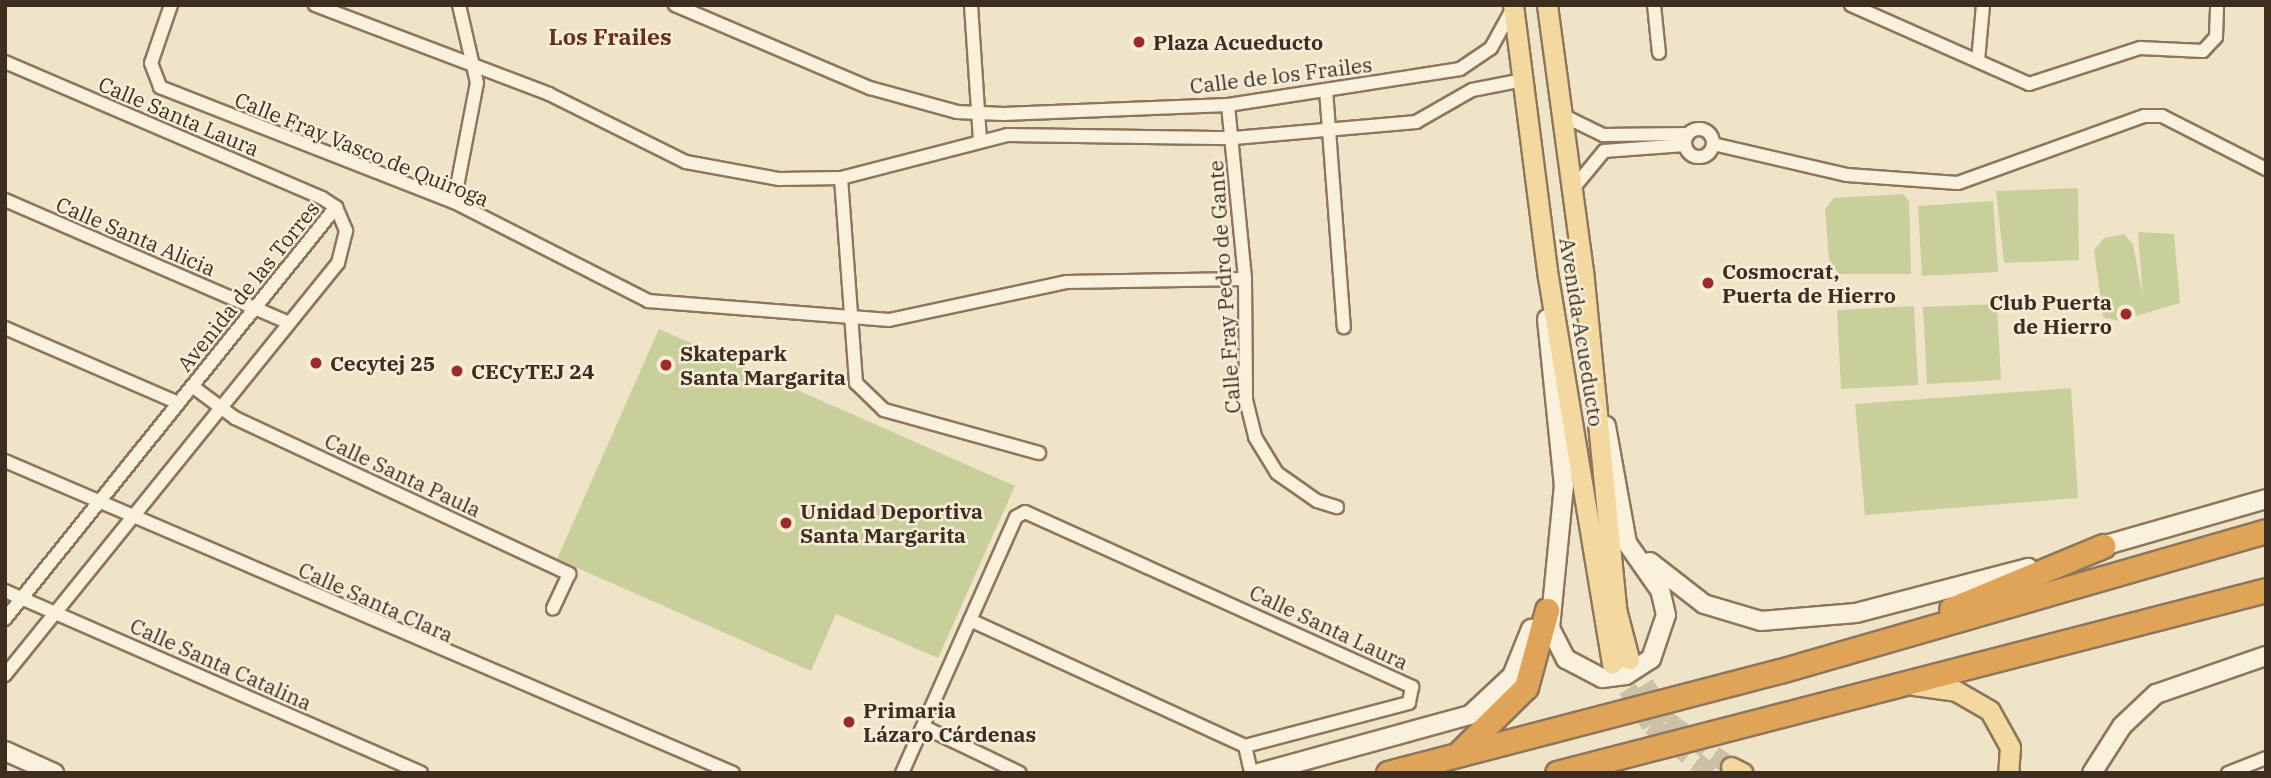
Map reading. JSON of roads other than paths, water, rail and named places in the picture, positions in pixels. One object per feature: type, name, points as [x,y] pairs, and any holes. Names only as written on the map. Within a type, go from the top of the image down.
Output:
[{"type":"highway","points":[[1388,773],[1864,646],[2266,531]]},
{"type":"highway","points":[[1864,646],[2103,546]]},
{"type":"highway","points":[[1557,773],[1878,685],[2266,590]]},
{"type":"highway","points":[[2235,598],[2266,597]]},
{"type":"highway","points":[[1458,755],[1526,687],[1547,610]]},
{"type":"main road","name":"Avenida Acueducto","points":[[1513,6],[1548,277],[1620,661],[1572,190],[1547,5]]},
{"type":"main road","points":[[1548,277],[1546,317],[1563,457],[1560,535],[1547,610],[1559,651],[1588,674],[1626,675],[1656,651],[1665,603],[1632,555],[1593,379]]},
{"type":"main road","points":[[1619,504],[1637,545],[1671,583],[1718,611],[1761,621],[1869,611],[2266,499]]},
{"type":"main road","points":[[1259,773],[1429,730],[1486,704],[1521,660],[1560,535]]},
{"type":"main road","points":[[2092,773],[2122,726],[2156,694],[2266,656]]},
{"type":"main road","points":[[1878,685],[1928,684],[1976,700],[2003,729],[2010,747],[2008,773]]},
{"type":"main road","points":[[5,751],[54,773]]},
{"type":"street","name":"Calle Fray Vasco de Quiroga","points":[[171,5],[150,63],[160,87],[454,202],[648,301],[889,320],[1066,282],[1245,279]]},
{"type":"street","points":[[315,5],[550,94],[685,162],[779,179],[841,178],[980,139],[1234,138],[1416,122],[1472,90],[1523,80]]},
{"type":"street","points":[[454,202],[477,83],[459,5]]},
{"type":"street","name":"Calle de los Frailes","points":[[675,5],[870,88],[980,113],[1228,105],[1460,69],[1491,48],[1513,6]]},
{"type":"street","points":[[971,5],[980,139]]},
{"type":"street","points":[[1654,5],[1659,53]]},
{"type":"street","points":[[1852,5],[2029,84],[2140,48],[2203,51],[2216,37],[2217,5]]},
{"type":"street","points":[[1978,61],[1983,5]]},
{"type":"street","name":"Calle Santa Laura","points":[[5,62],[336,207]]},
{"type":"street","points":[[1326,90],[1333,129],[1344,327]]},
{"type":"street","name":"Calle Fray Pedro de Gante","points":[[1228,105],[1234,138],[1245,279],[1246,400],[1263,457],[1317,501],[1337,507]]},
{"type":"street","points":[[1562,116],[1603,135],[1687,140],[1700,157],[1713,145]]},
{"type":"street","points":[[1604,151],[1687,140],[1703,129],[1713,145],[1847,175],[1958,183],[2144,116],[2162,116],[2266,169]]},
{"type":"street","points":[[1572,190],[1604,151],[1603,135]]},
{"type":"street","points":[[841,178],[847,316],[856,383],[868,400],[884,410],[1040,453]]},
{"type":"street","name":"Calle Santa Alicia","points":[[5,200],[289,323]]},
{"type":"street","name":"Avenida de las Torres","points":[[5,619],[336,207]]},
{"type":"street","name":"Avenida de las Torres","points":[[5,675],[222,410],[345,249],[336,207]]},
{"type":"street","points":[[5,328],[178,403]]},
{"type":"street","name":"Calle Santa Paula","points":[[192,386],[222,410],[569,574],[553,608]]},
{"type":"street","name":"Calle Santa Clara","points":[[5,461],[733,773]]},
{"type":"street","name":"Calle Santa Laura","points":[[970,620],[1016,517],[1035,513],[1412,687],[1409,703],[1245,746]]},
{"type":"street","name":"Calle Santa Catalina","points":[[5,591],[421,773]]},
{"type":"street","points":[[902,773],[970,620],[1245,746],[1251,773]]},
{"type":"street","points":[[924,727],[1020,773]]},
{"type":"street","points":[[2228,773],[2266,758]]},
{"type":"tunnel","points":[[1629,659],[1667,720],[1731,767]]},
{"type":"tunnel","points":[[1612,664],[1651,725],[1711,773]]},
{"type":"place","name":"Plaza Acueducto","points":[[1139,42]]},
{"type":"place","name":"Cosmocrat, Puerta de Hierro","points":[[1708,283]]},
{"type":"place","name":"Club Puerta de Hierro","points":[[2126,314]]},
{"type":"place","name":"Cecytej 25","points":[[316,363]]},
{"type":"place","name":"Skatepark Santa Margarita","points":[[666,365]]},
{"type":"place","name":"CECyTEJ 24","points":[[457,371]]},
{"type":"place","name":"Unidad Deportiva Santa Margarita","points":[[786,523]]},
{"type":"place","name":"Primaria Lázaro Cárdenas","points":[[849,722]]},
{"type":"district","name":"Los Frailes","points":[[610,36]]}]
